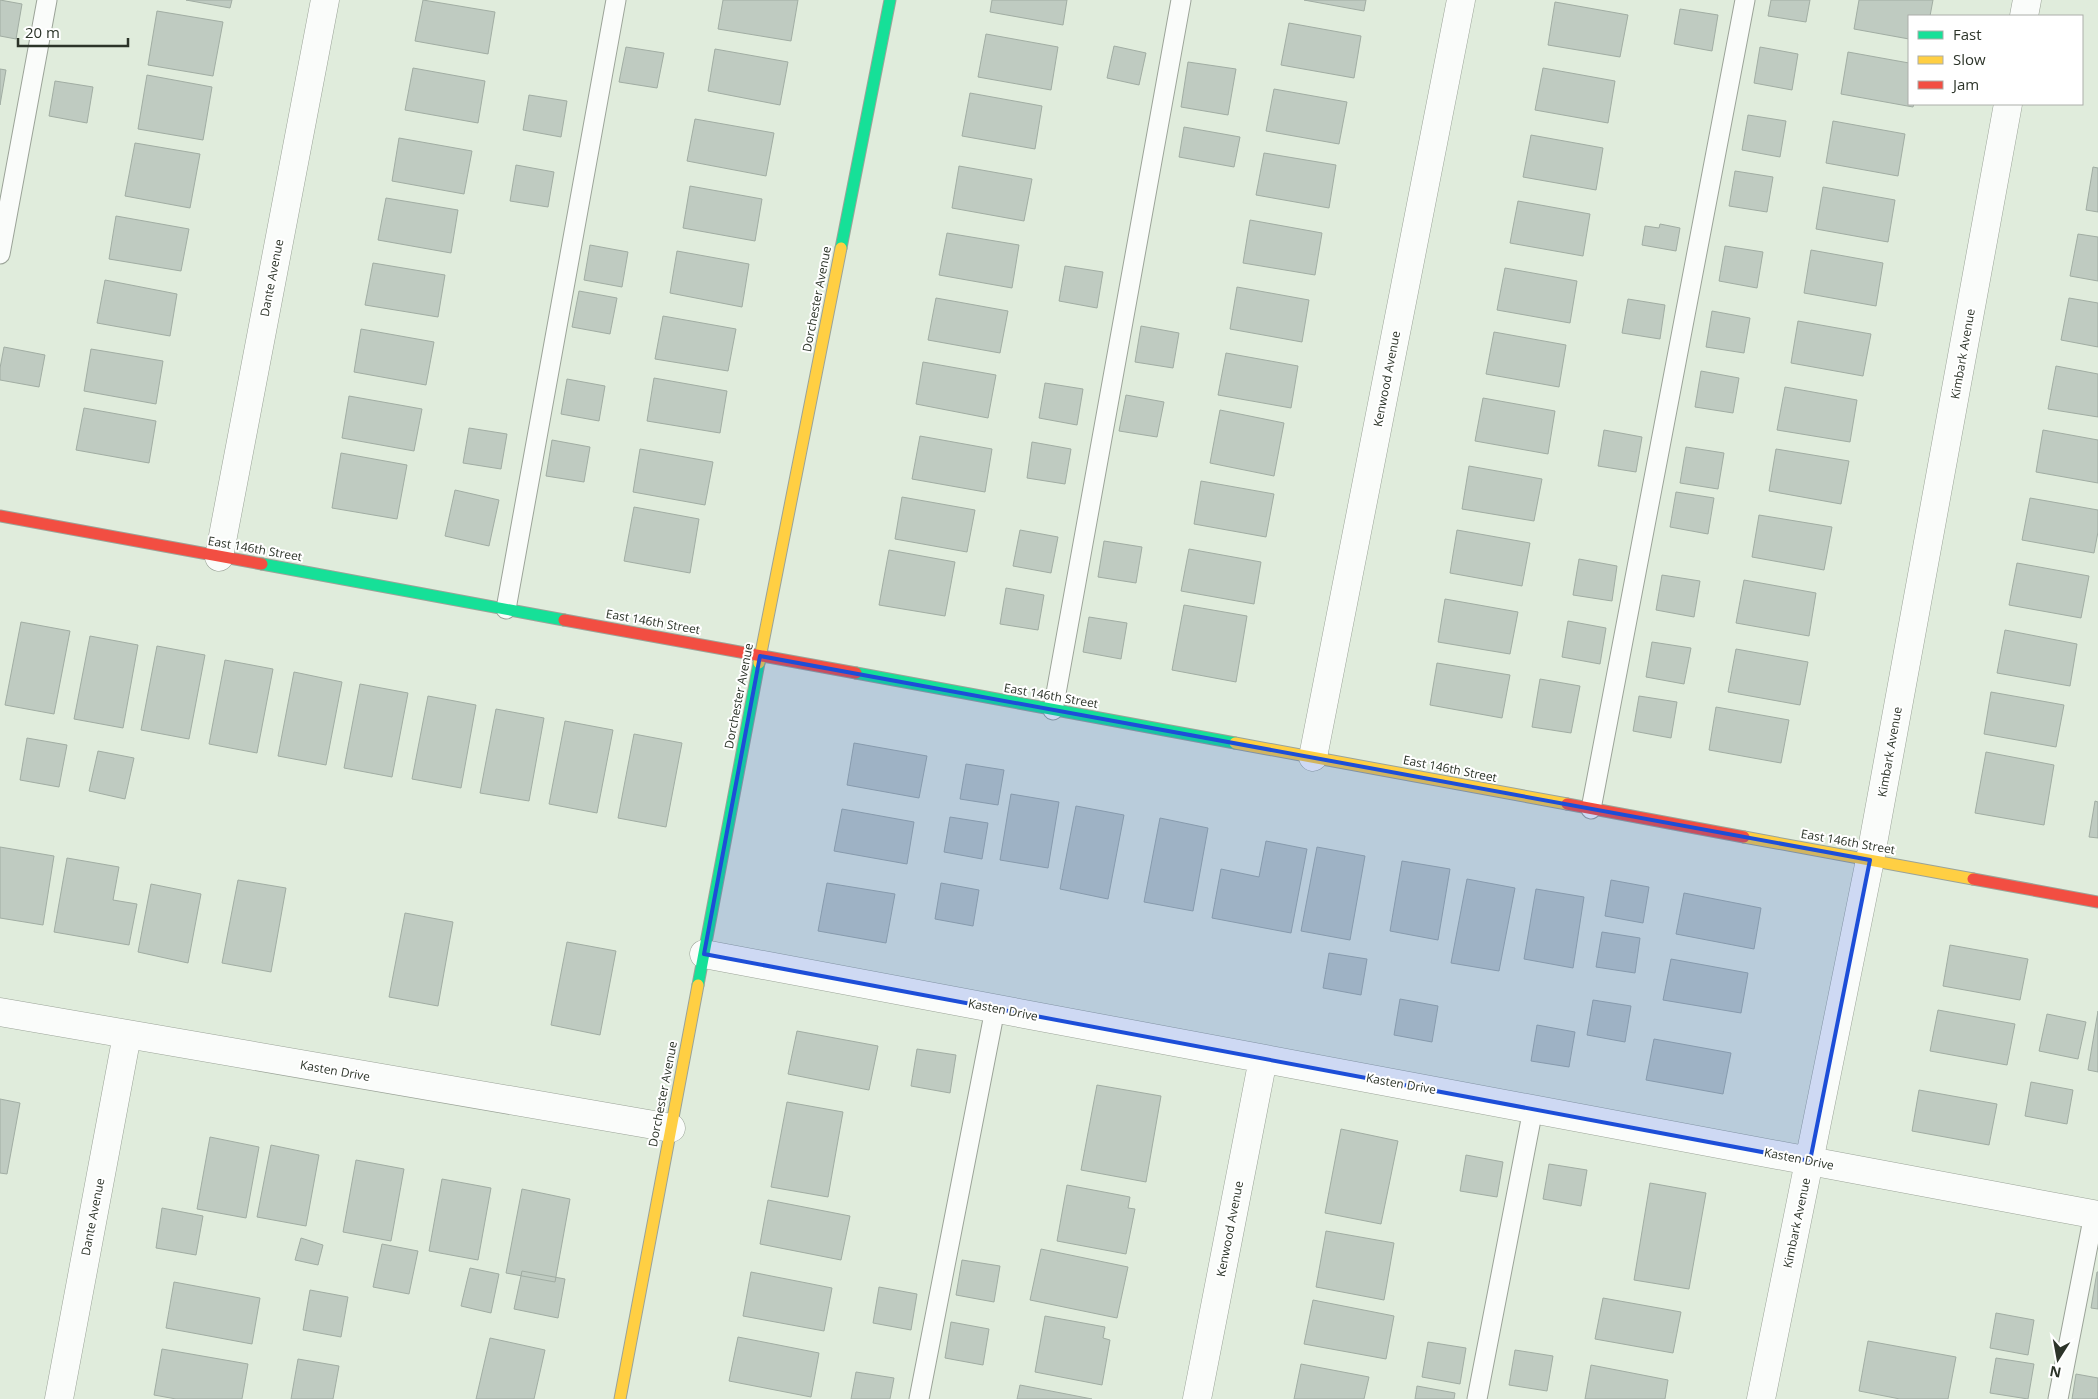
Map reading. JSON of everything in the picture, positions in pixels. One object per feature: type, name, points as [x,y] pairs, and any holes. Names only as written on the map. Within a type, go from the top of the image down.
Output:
[{"type":"street","name":"Dante Avenue","points":[[218,557],[325,0]]},
{"type":"street","name":"Dorchester Avenue","points":[[620,1399],[760,656],[890,0]]},
{"type":"street","name":"Kenwood Avenue","points":[[1313,758],[1461,0]]},
{"type":"street","points":[[2024,15],[2027,0]]},
{"type":"street","name":"Kimbark Avenue","points":[[1761,1399],[1870,860],[2008,105]]},
{"type":"street","name":"East 146th Street","points":[[0,516],[2098,902]]},
{"type":"street","name":"Kasten Drive","points":[[704,954],[2096,1215]]},
{"type":"street","name":"Kasten Drive","points":[[0,1012],[671,1128]]},
{"type":"street","name":"Dante Avenue","points":[[59,1399],[127,1035]]},
{"type":"street","name":"Kenwood Avenue","points":[[1197,1399],[1263,1059]]},
{"type":"lane","points":[[0,254],[47,0]]},
{"type":"lane","points":[[506,609],[616,0]]},
{"type":"lane","points":[[1053,710],[1181,0]]},
{"type":"lane","points":[[1591,809],[1745,0]]},
{"type":"lane","points":[[919,1399],[995,1009]]},
{"type":"lane","points":[[1476,1399],[1533,1109]]},
{"type":"lane","points":[[2058,1399],[2096,1215]]},
{"type":"highlighted area","points":[[760,656],[1870,860],[1810,1161],[704,954]]},
{"type":"building","points":[[0,0],[22,4],[16,39],[0,36]]},
{"type":"building","points":[[186,0],[232,0],[230,8]]},
{"type":"building","points":[[423,0],[495,12],[488,54],[415,41]]},
{"type":"building","points":[[723,0],[798,0],[791,41],[718,29]]},
{"type":"building","points":[[992,0],[1067,0],[1063,25],[990,12]]},
{"type":"building","points":[[1304,0],[1366,0],[1364,11]]},
{"type":"building","points":[[1771,0],[1810,0],[1806,22],[1768,16]]},
{"type":"building","points":[[1859,0],[1933,0],[1930,15],[1908,15],[1908,39],[1854,29]]},
{"type":"building","points":[[1555,2],[1628,15],[1620,57],[1548,45]]},
{"type":"building","points":[[1680,9],[1718,15],[1712,51],[1674,44]]},
{"type":"building","points":[[157,11],[223,22],[213,76],[148,65]]},
{"type":"building","points":[[1289,23],[1361,36],[1354,78],[1281,65]]},
{"type":"building","points":[[986,34],[1058,47],[1051,90],[978,77]]},
{"type":"building","points":[[1114,46],[1146,53],[1139,85],[1107,78]]},
{"type":"building","points":[[626,47],[664,53],[657,88],[619,82]]},
{"type":"building","points":[[1760,47],[1798,54],[1792,90],[1754,83]]},
{"type":"building","points":[[715,49],[788,62],[780,105],[708,91]]},
{"type":"building","points":[[1848,52],[1908,63],[1908,105],[1914,105],[1913,107],[1841,94]]},
{"type":"building","points":[[1188,62],[1236,69],[1228,115],[1181,107]]},
{"type":"building","points":[[413,68],[485,81],[478,123],[405,110]]},
{"type":"building","points":[[1543,68],[1615,81],[1608,123],[1535,110]]},
{"type":"building","points":[[0,69],[6,70],[0,105]]},
{"type":"building","points":[[147,75],[212,87],[203,140],[138,129]]},
{"type":"building","points":[[55,81],[93,87],[87,123],[49,116]]},
{"type":"building","points":[[1274,89],[1347,102],[1339,144],[1266,131]]},
{"type":"building","points":[[970,93],[1042,106],[1035,149],[962,136]]},
{"type":"building","points":[[529,95],[567,101],[561,137],[523,130]]},
{"type":"building","points":[[1748,115],[1786,121],[1780,157],[1742,150]]},
{"type":"building","points":[[695,119],[774,133],[766,176],[687,161]]},
{"type":"building","points":[[1833,121],[1905,134],[1898,176],[1826,163]]},
{"type":"building","points":[[1184,127],[1240,137],[1234,167],[1179,157]]},
{"type":"building","points":[[1531,135],[1603,148],[1596,190],[1523,177]]},
{"type":"building","points":[[399,138],[472,151],[464,194],[392,181]]},
{"type":"building","points":[[135,143],[200,154],[190,208],[125,196]]},
{"type":"building","points":[[1264,153],[1336,165],[1329,208],[1256,195]]},
{"type":"building","points":[[516,165],[554,172],[548,207],[510,201]]},
{"type":"building","points":[[959,166],[1032,179],[1024,221],[952,208]]},
{"type":"building","points":[[2093,167],[2098,168],[2098,212],[2086,210]]},
{"type":"building","points":[[1735,171],[1773,177],[1767,212],[1729,206]]},
{"type":"building","points":[[690,186],[762,199],[755,241],[683,228]]},
{"type":"building","points":[[1823,187],[1895,200],[1888,242],[1816,229]]},
{"type":"building","points":[[386,198],[458,210],[451,253],[378,240]]},
{"type":"building","points":[[1518,201],[1590,214],[1583,256],[1510,243]]},
{"type":"building","points":[[116,216],[189,229],[181,271],[109,259]]},
{"type":"building","points":[[1250,220],[1322,233],[1315,275],[1243,263]]},
{"type":"building","points":[[1660,224],[1680,228],[1676,251],[1642,245],[1645,226],[1659,228]]},
{"type":"building","points":[[947,233],[1019,245],[1012,288],[939,275]]},
{"type":"building","points":[[2078,234],[2098,237],[2098,281],[2070,276]]},
{"type":"building","points":[[590,245],[628,252],[622,287],[584,280]]},
{"type":"building","points":[[1725,246],[1763,252],[1757,288],[1719,281]]},
{"type":"building","points":[[1811,250],[1883,263],[1876,306],[1804,293]]},
{"type":"building","points":[[677,251],[749,264],[742,307],[670,293]]},
{"type":"building","points":[[373,263],[445,275],[438,317],[365,305]]},
{"type":"building","points":[[1065,266],[1103,272],[1097,308],[1059,301]]},
{"type":"building","points":[[1505,268],[1577,281],[1570,323],[1497,310]]},
{"type":"building","points":[[105,280],[177,294],[170,336],[97,323]]},
{"type":"building","points":[[1237,287],[1309,300],[1302,342],[1230,329]]},
{"type":"building","points":[[579,291],[617,298],[610,334],[572,327]]},
{"type":"building","points":[[936,298],[1008,311],[1000,353],[928,340]]},
{"type":"building","points":[[2069,298],[2098,303],[2098,347],[2061,340]]},
{"type":"building","points":[[1628,299],[1665,305],[1660,339],[1622,333]]},
{"type":"building","points":[[1712,311],[1750,318],[1744,353],[1706,347]]},
{"type":"building","points":[[663,316],[736,329],[728,371],[655,359]]},
{"type":"building","points":[[1798,321],[1871,334],[1863,376],[1791,363]]},
{"type":"building","points":[[1141,326],[1179,333],[1173,368],[1135,362]]},
{"type":"building","points":[[361,329],[434,342],[426,385],[354,372]]},
{"type":"building","points":[[1494,332],[1566,345],[1559,387],[1486,374]]},
{"type":"building","points":[[4,347],[45,355],[39,387],[0,380]]},
{"type":"building","points":[[91,349],[163,361],[156,404],[84,391]]},
{"type":"building","points":[[1226,353],[1298,366],[1291,408],[1218,395]]},
{"type":"building","points":[[923,362],[996,375],[988,418],[916,404]]},
{"type":"building","points":[[2056,366],[2098,374],[2098,417],[2048,409]]},
{"type":"building","points":[[1701,371],[1739,378],[1733,413],[1695,407]]},
{"type":"building","points":[[654,378],[727,391],[720,433],[647,421]]},
{"type":"building","points":[[567,379],[605,386],[599,421],[561,414]]},
{"type":"building","points":[[1045,383],[1083,389],[1077,425],[1039,418]]},
{"type":"building","points":[[1785,387],[1857,400],[1850,442],[1777,430]]},
{"type":"building","points":[[1126,395],[1164,402],[1157,437],[1119,431]]},
{"type":"building","points":[[349,396],[422,409],[414,451],[342,438]]},
{"type":"building","points":[[1483,398],[1555,411],[1548,454],[1475,441]]},
{"type":"building","points":[[84,408],[156,421],[149,463],[76,450]]},
{"type":"building","points":[[1220,410],[1284,423],[1274,476],[1210,463]]},
{"type":"building","points":[[469,428],[507,434],[501,469],[463,463]]},
{"type":"building","points":[[1604,430],[1642,437],[1636,472],[1598,466]]},
{"type":"building","points":[[2043,430],[2098,440],[2098,483],[2036,472]]},
{"type":"building","points":[[920,436],[992,449],[985,492],[912,479]]},
{"type":"building","points":[[552,440],[590,447],[584,482],[546,476]]},
{"type":"building","points":[[1032,442],[1071,449],[1065,484],[1027,478]]},
{"type":"building","points":[[1686,447],[1724,453],[1718,489],[1680,483]]},
{"type":"building","points":[[640,449],[713,462],[705,505],[633,492]]},
{"type":"building","points":[[1776,449],[1849,461],[1841,504],[1769,491]]},
{"type":"building","points":[[341,453],[407,465],[397,519],[332,508]]},
{"type":"building","points":[[1469,466],[1542,479],[1534,521],[1462,509]]},
{"type":"building","points":[[1201,481],[1274,494],[1266,537],[1194,524]]},
{"type":"building","points":[[455,490],[499,500],[489,546],[445,536]]},
{"type":"building","points":[[1676,492],[1714,498],[1708,534],[1670,527]]},
{"type":"building","points":[[902,497],[975,510],[967,552],[895,539]]},
{"type":"building","points":[[2030,498],[2098,510],[2098,532],[2094,553],[2022,540]]},
{"type":"building","points":[[634,507],[699,519],[690,573],[624,561]]},
{"type":"building","points":[[1759,515],[1832,527],[1824,570],[1752,557]]},
{"type":"building","points":[[1020,530],[1058,537],[1051,573],[1013,566]]},
{"type":"building","points":[[1457,530],[1530,543],[1522,586],[1450,573]]},
{"type":"building","points":[[1104,541],[1142,547],[1136,583],[1098,577]]},
{"type":"building","points":[[1189,549],[1261,562],[1254,604],[1181,591]]},
{"type":"building","points":[[889,550],[955,562],[945,616],[879,605]]},
{"type":"building","points":[[1579,559],[1617,566],[1612,601],[1573,595]]},
{"type":"building","points":[[2017,563],[2089,576],[2081,618],[2009,605]]},
{"type":"building","points":[[1662,575],[1700,581],[1694,617],[1656,610]]},
{"type":"building","points":[[1744,580],[1816,593],[1809,636],[1736,623]]},
{"type":"building","points":[[1006,588],[1044,595],[1038,630],[1000,624]]},
{"type":"building","points":[[1445,599],[1518,612],[1510,654],[1438,642]]},
{"type":"building","points":[[1184,605],[1247,616],[1236,682],[1172,670]]},
{"type":"building","points":[[1089,617],[1127,623],[1121,659],[1083,652]]},
{"type":"building","points":[[1568,621],[1606,628],[1600,664],[1562,657]]},
{"type":"building","points":[[21,622],[70,631],[54,714],[5,705]]},
{"type":"building","points":[[2005,630],[2077,644],[2070,686],[1997,673]]},
{"type":"building","points":[[90,636],[138,645],[123,728],[74,719]]},
{"type":"building","points":[[1652,642],[1691,648],[1684,684],[1646,677]]},
{"type":"building","points":[[157,646],[205,655],[189,739],[141,730]]},
{"type":"building","points":[[1736,649],[1808,662],[1800,705],[1728,692]]},
{"type":"building","points":[[225,660],[273,669],[257,753],[209,744]]},
{"type":"building","points":[[1437,663],[1510,675],[1502,718],[1430,705]]},
{"type":"building","points":[[294,672],[342,682],[326,765],[278,756]]},
{"type":"building","points":[[1540,679],[1580,686],[1571,733],[1532,727]]},
{"type":"building","points":[[360,684],[408,693],[392,777],[344,768]]},
{"type":"building","points":[[1991,692],[2064,705],[2056,747],[1984,734]]},
{"type":"building","points":[[428,696],[476,705],[461,788],[412,779]]},
{"type":"building","points":[[1639,696],[1677,702],[1671,738],[1633,731]]},
{"type":"building","points":[[1716,707],[1789,720],[1781,763],[1709,750]]},
{"type":"building","points":[[496,709],[544,718],[529,801],[480,793]]},
{"type":"building","points":[[565,721],[613,730],[597,813],[549,804]]},
{"type":"building","points":[[634,734],[682,743],[666,827],[618,818]]},
{"type":"building","points":[[27,738],[67,745],[59,787],[20,780]]},
{"type":"building","points":[[854,743],[927,756],[919,798],[847,785]]},
{"type":"building","points":[[98,751],[134,758],[125,799],[89,791]]},
{"type":"building","points":[[1986,752],[2054,765],[2044,825],[1975,813]]},
{"type":"building","points":[[966,764],[1004,770],[998,805],[960,799]]},
{"type":"building","points":[[1011,794],[1059,802],[1048,868],[1000,860]]},
{"type":"building","points":[[2095,801],[2098,802],[2098,838],[2089,837]]},
{"type":"building","points":[[1076,806],[1124,815],[1108,899],[1060,889]]},
{"type":"building","points":[[842,809],[914,822],[907,864],[834,851]]},
{"type":"building","points":[[950,817],[988,823],[982,859],[944,852]]},
{"type":"building","points":[[1160,818],[1208,828],[1193,911],[1144,902]]},
{"type":"building","points":[[1266,841],[1307,849],[1291,933],[1212,918],[1221,869],[1259,877]]},
{"type":"building","points":[[0,847],[54,856],[43,925],[0,918]]},
{"type":"building","points":[[1317,847],[1365,856],[1350,940],[1301,931]]},
{"type":"building","points":[[67,858],[119,867],[113,900],[137,904],[129,945],[54,932]]},
{"type":"building","points":[[1402,861],[1450,869],[1438,940],[1390,931]]},
{"type":"building","points":[[1467,879],[1515,888],[1499,971],[1451,963]]},
{"type":"building","points":[[238,880],[286,888],[271,972],[222,963]]},
{"type":"building","points":[[1611,880],[1649,887],[1643,923],[1605,916]]},
{"type":"building","points":[[827,883],[895,894],[886,943],[818,931]]},
{"type":"building","points":[[941,883],[979,890],[973,926],[935,919]]},
{"type":"building","points":[[151,884],[201,894],[188,963],[138,952]]},
{"type":"building","points":[[1536,889],[1584,897],[1573,968],[1524,959]]},
{"type":"building","points":[[1684,893],[1761,908],[1754,949],[1676,934]]},
{"type":"building","points":[[405,913],[453,922],[438,1006],[389,997]]},
{"type":"building","points":[[1602,932],[1640,938],[1635,973],[1596,967]]},
{"type":"building","points":[[567,942],[616,951],[600,1035],[551,1025]]},
{"type":"building","points":[[1950,945],[2028,959],[2020,1000],[1943,986]]},
{"type":"building","points":[[1329,953],[1367,959],[1361,995],[1323,988]]},
{"type":"building","points":[[1671,959],[1748,973],[1741,1013],[1663,1000]]},
{"type":"building","points":[[1400,999],[1438,1006],[1432,1042],[1394,1035]]},
{"type":"building","points":[[1593,1000],[1631,1006],[1625,1042],[1587,1035]]},
{"type":"building","points":[[1938,1010],[2015,1024],[2007,1065],[1930,1051]]},
{"type":"building","points":[[2098,1011],[2098,1072],[2088,1070]]},
{"type":"building","points":[[2047,1014],[2086,1022],[2078,1059],[2039,1051]]},
{"type":"building","points":[[1537,1025],[1575,1032],[1569,1067],[1531,1061]]},
{"type":"building","points":[[797,1031],[878,1046],[869,1090],[788,1074]]},
{"type":"building","points":[[1654,1039],[1731,1053],[1723,1094],[1646,1080]]},
{"type":"building","points":[[917,1049],[956,1055],[950,1093],[911,1086]]},
{"type":"building","points":[[2031,1082],[2073,1090],[2067,1124],[2025,1116]]},
{"type":"building","points":[[1097,1085],[1161,1096],[1146,1182],[1081,1170]]},
{"type":"building","points":[[1919,1090],[1997,1104],[1989,1145],[1912,1131]]},
{"type":"building","points":[[0,1099],[20,1103],[7,1174],[0,1173]]},
{"type":"building","points":[[787,1102],[843,1112],[828,1197],[771,1187]]},
{"type":"building","points":[[1341,1129],[1398,1141],[1381,1224],[1325,1213]]},
{"type":"building","points":[[210,1137],[259,1147],[246,1218],[197,1209]]},
{"type":"building","points":[[271,1145],[319,1155],[306,1226],[257,1217]]},
{"type":"building","points":[[1466,1155],[1503,1162],[1497,1197],[1460,1191]]},
{"type":"building","points":[[356,1160],[404,1169],[391,1241],[343,1232]]},
{"type":"building","points":[[1549,1164],[1587,1170],[1581,1206],[1543,1199]]},
{"type":"building","points":[[442,1179],[491,1188],[478,1260],[429,1251]]},
{"type":"building","points":[[1650,1183],[1706,1193],[1689,1289],[1634,1280]]},
{"type":"building","points":[[1067,1185],[1130,1197],[1128,1208],[1135,1209],[1126,1254],[1057,1241]]},
{"type":"building","points":[[522,1189],[570,1199],[555,1282],[506,1273]]},
{"type":"building","points":[[768,1200],[850,1216],[841,1260],[760,1244]]},
{"type":"building","points":[[162,1208],[203,1216],[196,1255],[156,1248]]},
{"type":"building","points":[[1326,1231],[1394,1243],[1384,1300],[1316,1287]]},
{"type":"building","points":[[301,1238],[323,1245],[318,1265],[295,1260]]},
{"type":"building","points":[[382,1244],[418,1251],[409,1294],[373,1287]]},
{"type":"building","points":[[1041,1249],[1128,1267],[1117,1318],[1030,1300]]},
{"type":"building","points":[[962,1260],[1000,1266],[994,1302],[956,1295]]},
{"type":"building","points":[[470,1268],[499,1274],[491,1313],[461,1306]]},
{"type":"building","points":[[522,1271],[565,1279],[558,1318],[514,1309]]},
{"type":"building","points":[[751,1272],[832,1288],[824,1331],[743,1316]]},
{"type":"building","points":[[2098,1272],[2098,1309],[2091,1308]]},
{"type":"building","points":[[174,1282],[260,1298],[252,1344],[166,1328]]},
{"type":"building","points":[[879,1287],[917,1294],[911,1330],[873,1323]]},
{"type":"building","points":[[310,1290],[348,1297],[341,1337],[303,1330]]},
{"type":"building","points":[[1603,1298],[1681,1312],[1673,1353],[1595,1339]]},
{"type":"building","points":[[1313,1300],[1394,1316],[1386,1359],[1304,1344]]},
{"type":"building","points":[[1996,1313],[2034,1320],[2028,1355],[1990,1348]]},
{"type":"building","points":[[1045,1316],[1105,1327],[1103,1338],[1110,1340],[1102,1385],[1035,1372]]},
{"type":"building","points":[[951,1322],[989,1329],[983,1365],[945,1358]]},
{"type":"building","points":[[738,1337],[819,1353],[811,1397],[729,1381]]},
{"type":"building","points":[[490,1338],[545,1350],[534,1399],[476,1399]]},
{"type":"building","points":[[1868,1341],[1956,1357],[1948,1399],[1900,1399],[1859,1391]]},
{"type":"building","points":[[1428,1342],[1466,1348],[1460,1384],[1422,1377]]},
{"type":"building","points":[[162,1349],[248,1364],[242,1399],[176,1399],[154,1395]]},
{"type":"building","points":[[1515,1350],[1553,1356],[1547,1391],[1509,1385]]},
{"type":"building","points":[[1996,1358],[2034,1364],[2028,1399],[1990,1393]]},
{"type":"building","points":[[298,1359],[339,1366],[333,1399],[291,1399]]},
{"type":"building","points":[[1301,1364],[1369,1377],[1364,1399],[1294,1399]]},
{"type":"building","points":[[1591,1365],[1668,1380],[1665,1399],[1585,1399]]},
{"type":"building","points":[[856,1372],[894,1378],[890,1399],[851,1399]]},
{"type":"building","points":[[2076,1374],[2098,1378],[2098,1399],[2072,1399]]},
{"type":"building","points":[[1020,1385],[1092,1399],[1017,1399]]},
{"type":"building","points":[[1417,1386],[1455,1393],[1454,1399],[1415,1399]]},
{"type":"traffic: fast","points":[[841,248],[890,0]]},
{"type":"traffic: fast","points":[[262,564],[564,620]]},
{"type":"traffic: fast","points":[[698,985],[759,663]]},
{"type":"traffic: fast","points":[[856,673],[1235,743]]},
{"type":"traffic: slow","points":[[759,663],[841,248]]},
{"type":"traffic: slow","points":[[1235,743],[1567,804]]},
{"type":"traffic: slow","points":[[1744,837],[1973,879]]},
{"type":"traffic: slow","points":[[620,1399],[698,985]]},
{"type":"traffic: jam","points":[[0,516],[262,564]]},
{"type":"traffic: jam","points":[[564,620],[856,673]]},
{"type":"traffic: jam","points":[[1567,804],[1744,837]]},
{"type":"traffic: jam","points":[[1973,879],[2098,902]]}]
